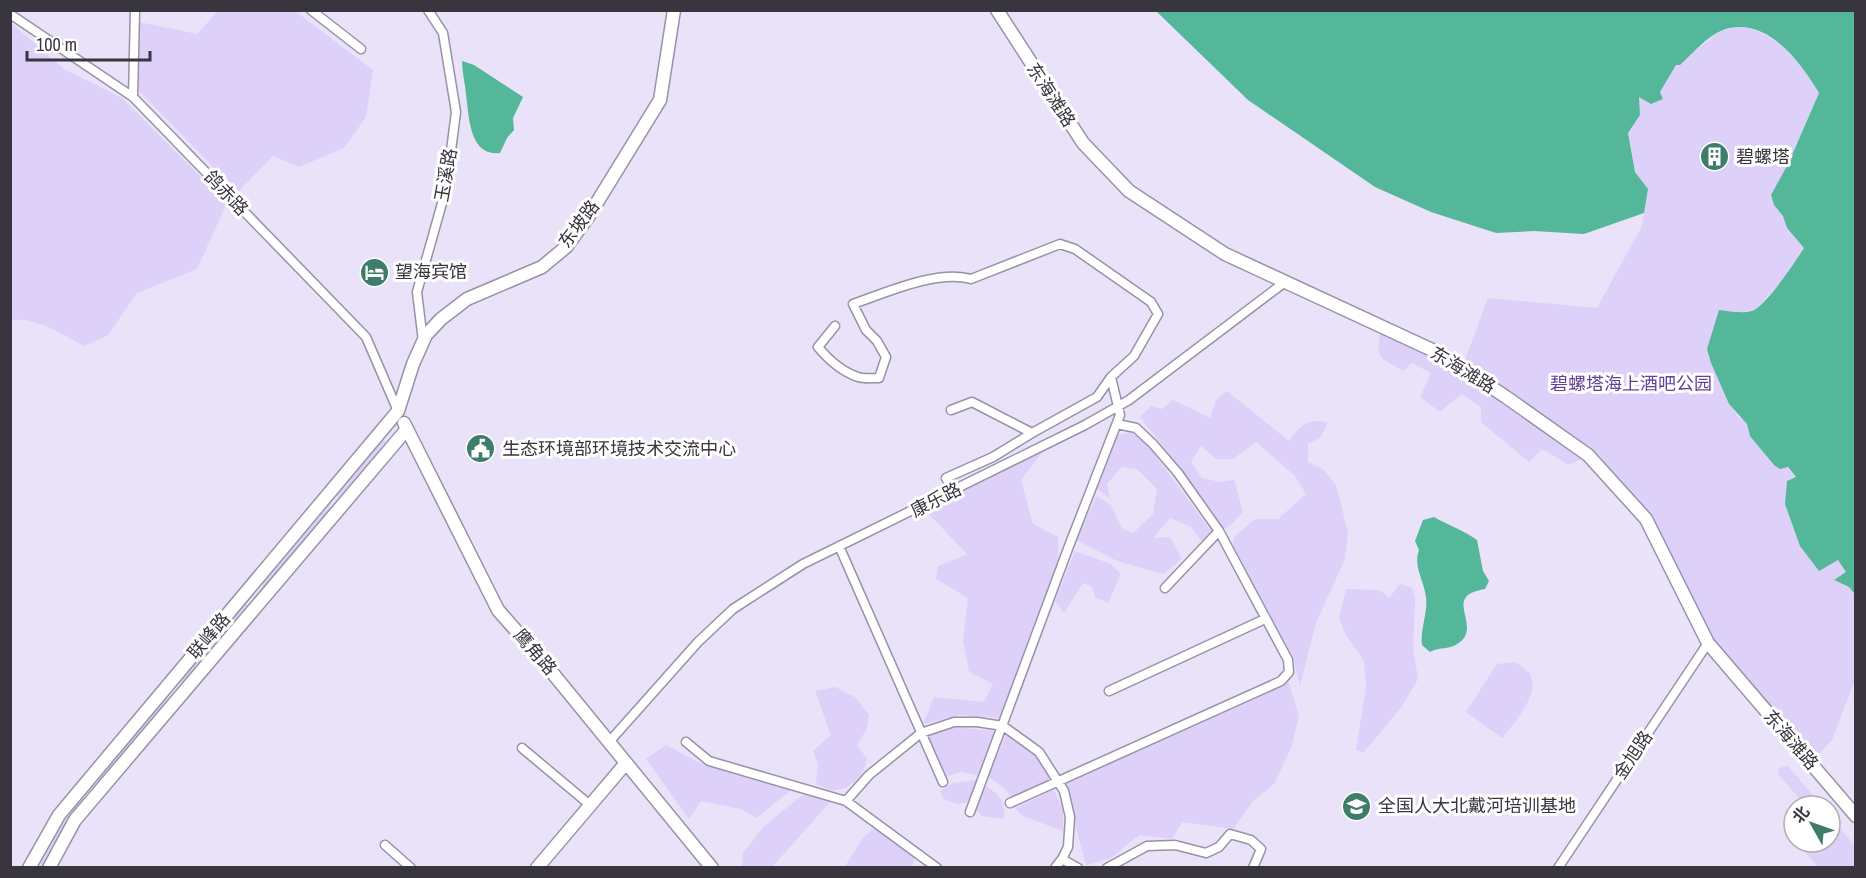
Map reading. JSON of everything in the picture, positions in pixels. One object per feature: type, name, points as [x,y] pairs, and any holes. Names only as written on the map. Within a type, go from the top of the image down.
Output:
[{"type":"main road","name":"东坡路","points":[[398,411],[426,335],[441,319],[467,299],[542,267],[566,247],[588,217],[660,100],[674,10]]},
{"type":"main road","name":"东海滩路","points":[[997,10],[1083,143],[1129,191],[1225,254],[1443,355],[1588,455],[1646,519],[1708,643],[1856,816]]},
{"type":"main road","name":"鹰角路","points":[[398,411],[498,610],[712,867]]},
{"type":"main road","name":"联峰路","points":[[29,867],[59,815],[398,411]]},
{"type":"main road","name":"联峰路","points":[[49,867],[75,820],[407,429]]},
{"type":"main road","points":[[537,867],[626,763]]},
{"type":"street","points":[[133,97],[135,10]]},
{"type":"street","points":[[311,10],[361,49]]},
{"type":"street","name":"玉溪路","points":[[423,342],[417,292],[446,189],[456,112],[443,33],[428,10]]},
{"type":"street","name":"鸽赤路","points":[[10,14],[133,97],[366,337],[398,411]]},
{"type":"street","points":[[836,326],[818,347],[844,369],[860,378],[879,378],[886,357],[877,341],[866,330],[853,304],[919,283],[958,276],[971,279],[1060,244],[1075,249],[1151,302],[1158,314],[1134,356],[1110,377],[1097,397],[993,457],[946,478],[953,491]]},
{"type":"street","name":"康乐路","points":[[609,742],[698,642],[733,609],[803,564],[953,491],[1119,405],[1164,375],[1285,282]]},
{"type":"street","points":[[970,812],[1120,415],[1110,377]]},
{"type":"street","points":[[951,410],[972,402],[1032,433]]},
{"type":"street","points":[[1010,803],[1281,681],[1289,672],[1288,660],[1219,531],[1178,473],[1153,444],[1136,428],[1116,424]]},
{"type":"street","points":[[1165,588],[1219,531]]},
{"type":"street","points":[[838,546],[943,782]]},
{"type":"street","points":[[1109,691],[1265,619]]},
{"type":"street","name":"金旭路","points":[[1558,867],[1708,643]]},
{"type":"street","points":[[846,801],[869,775],[921,733],[954,722],[977,722],[1003,726],[1039,752],[1064,791],[1070,817],[1068,847],[1062,860],[1055,867]]},
{"type":"street","points":[[686,742],[709,760],[846,801],[937,867]]},
{"type":"street","points":[[522,748],[590,805]]},
{"type":"street","points":[[1107,867],[1147,846],[1175,845],[1206,853],[1219,847],[1230,834],[1251,840],[1261,849],[1253,867]]},
{"type":"street","points":[[385,845],[411,867]]},
{"type":"street","points":[[1062,860],[1078,867]]},
{"type":"green space","points":[[218,11],[295,11],[373,70],[366,117],[344,148],[299,167],[273,156],[238,192],[139,91],[139,22],[197,34]]},
{"type":"green space","points":[[11,23],[64,69],[122,98],[227,203],[197,269],[137,293],[108,335],[84,346],[39,324],[11,320]]},
{"type":"green space","name":"碧螺塔海上酒吧公园","points":[[1738,27],[1752,29],[1776,41],[1795,59],[1819,93],[1789,162],[1771,195],[1787,228],[1804,248],[1780,283],[1755,310],[1742,313],[1711,363],[1729,404],[1740,419],[1788,410],[1747,424],[1761,446],[1796,478],[1838,560],[1847,572],[1834,581],[1849,587],[1855,593],[1855,680],[1832,740],[1810,763],[1708,643],[1646,519],[1574,445],[1462,368],[1488,298],[1597,308],[1642,226],[1648,189],[1635,172],[1628,133],[1640,115],[1639,96],[1663,98],[1660,92],[1676,65],[1721,31]]},
{"type":"green space","points":[[1381,330],[1448,366],[1583,458],[1569,465],[1542,449],[1529,462],[1481,422],[1481,407],[1462,394],[1440,412],[1420,397],[1431,373],[1412,363],[1404,371],[1384,360],[1379,352]]},
{"type":"green space","points":[[1227,391],[1289,441],[1305,424],[1315,421],[1328,422],[1321,437],[1308,444],[1308,462],[1323,469],[1336,485],[1348,532],[1345,559],[1316,623],[1300,686],[1293,657],[1232,548],[1235,536],[1255,519],[1278,519],[1306,494],[1295,476],[1256,442],[1233,459],[1216,459],[1201,446],[1191,462],[1202,478],[1220,482],[1234,480],[1243,512],[1231,525],[1223,529],[1186,476],[1140,417],[1151,406],[1162,409],[1173,400],[1210,418],[1216,400]]},
{"type":"green space","points":[[1132,432],[1150,448],[1212,532],[1201,541],[1191,527],[1170,518],[1153,538],[1170,537],[1182,559],[1163,574],[1117,561],[1076,540],[1097,496],[1111,505],[1122,529],[1133,533],[1153,514],[1157,489],[1137,469],[1122,467],[1107,484],[1110,498],[1097,489],[1117,435]]},
{"type":"green space","points":[[382,438],[386,442],[340,499],[335,494]]},
{"type":"green space","points":[[1043,451],[1021,480],[1033,524],[1058,537],[1059,566],[1000,718],[959,715],[923,724],[934,697],[984,702],[993,684],[969,672],[963,640],[968,598],[936,579],[938,566],[967,554],[925,510]]},
{"type":"green space","points":[[329,506],[333,509],[266,588],[261,583]]},
{"type":"green space","points":[[1075,551],[1111,564],[1121,574],[1108,603],[1095,597],[1092,587],[1083,583],[1064,613],[1055,601]]},
{"type":"green space","points":[[1400,584],[1412,588],[1415,600],[1413,648],[1418,679],[1401,708],[1363,753],[1356,750],[1366,687],[1364,661],[1346,635],[1339,618],[1346,589],[1380,590],[1389,598]]},
{"type":"green space","points":[[245,603],[249,607],[184,684],[179,680]]},
{"type":"green space","points":[[1515,662],[1530,674],[1532,690],[1519,717],[1502,738],[1466,712],[1497,664]]},
{"type":"green space","points":[[1288,681],[1299,716],[1291,748],[1274,784],[1253,801],[1233,829],[1182,822],[1172,839],[1139,835],[1111,858],[1086,865],[1064,783]]},
{"type":"green space","points":[[835,687],[855,697],[869,715],[867,728],[857,746],[867,758],[864,770],[852,784],[833,790],[816,784],[818,764],[813,751],[831,735],[815,691]]},
{"type":"green space","points":[[166,697],[171,700],[101,783],[96,779]]},
{"type":"green space","points":[[952,727],[995,731],[979,776],[961,772],[945,777],[926,733]]},
{"type":"green space","points":[[1006,735],[1039,757],[1052,779],[1012,798],[1002,786],[988,777]]},
{"type":"green space","points":[[666,745],[702,764],[770,781],[792,789],[757,818],[741,809],[701,801],[689,819],[646,759]]},
{"type":"green space","points":[[1788,766],[1812,794],[1796,794],[1778,774],[1779,768]]},
{"type":"green space","points":[[977,780],[1001,800],[1003,819],[982,816],[970,802],[957,804],[944,799],[940,791],[953,783]]},
{"type":"green space","points":[[1054,790],[1063,810],[1063,831],[1021,815],[1015,808]]},
{"type":"green space","points":[[805,793],[832,800],[772,867],[742,868],[743,853],[763,827]]},
{"type":"green space","points":[[80,800],[84,804],[45,867],[39,868],[52,839]]},
{"type":"green space","points":[[878,825],[916,855],[912,867],[844,868],[863,838]]},
{"type":"green space","points":[[1842,830],[1855,846],[1855,867],[1818,867],[1807,854],[1842,854]]},
{"type":"shaded area","points":[[1156,11],[1855,11],[1855,625],[1854,593],[1849,587],[1834,580],[1846,572],[1838,560],[1819,571],[1800,546],[1785,504],[1787,481],[1796,477],[1788,467],[1780,469],[1774,465],[1750,436],[1747,424],[1729,404],[1707,349],[1719,310],[1744,312],[1758,307],[1780,283],[1804,248],[1787,228],[1771,195],[1789,162],[1819,93],[1792,55],[1780,44],[1753,29],[1739,27],[1723,30],[1706,41],[1680,65],[1676,65],[1660,92],[1663,99],[1651,104],[1639,97],[1640,115],[1628,133],[1635,172],[1648,189],[1644,213],[1584,234],[1534,231],[1496,233],[1431,212],[1375,187],[1248,100]]},
{"type":"shaded area","points":[[462,61],[474,65],[523,97],[513,118],[514,130],[507,138],[500,153],[490,153],[482,149],[472,133]]},
{"type":"shaded area","points":[[1434,517],[1477,540],[1483,571],[1489,581],[1485,589],[1472,593],[1466,598],[1464,604],[1466,635],[1452,647],[1430,652],[1422,645],[1426,597],[1418,568],[1419,550],[1415,541],[1423,520]]},
{"type":"place","name":"碧螺塔","points":[[1715,157]]},
{"type":"place","name":"望海宾馆","points":[[374,272]]},
{"type":"place","name":"生态环境部环境技术交流中心","points":[[481,449]]},
{"type":"place","name":"全国人大北戴河培训基地","points":[[1357,806]]}]
